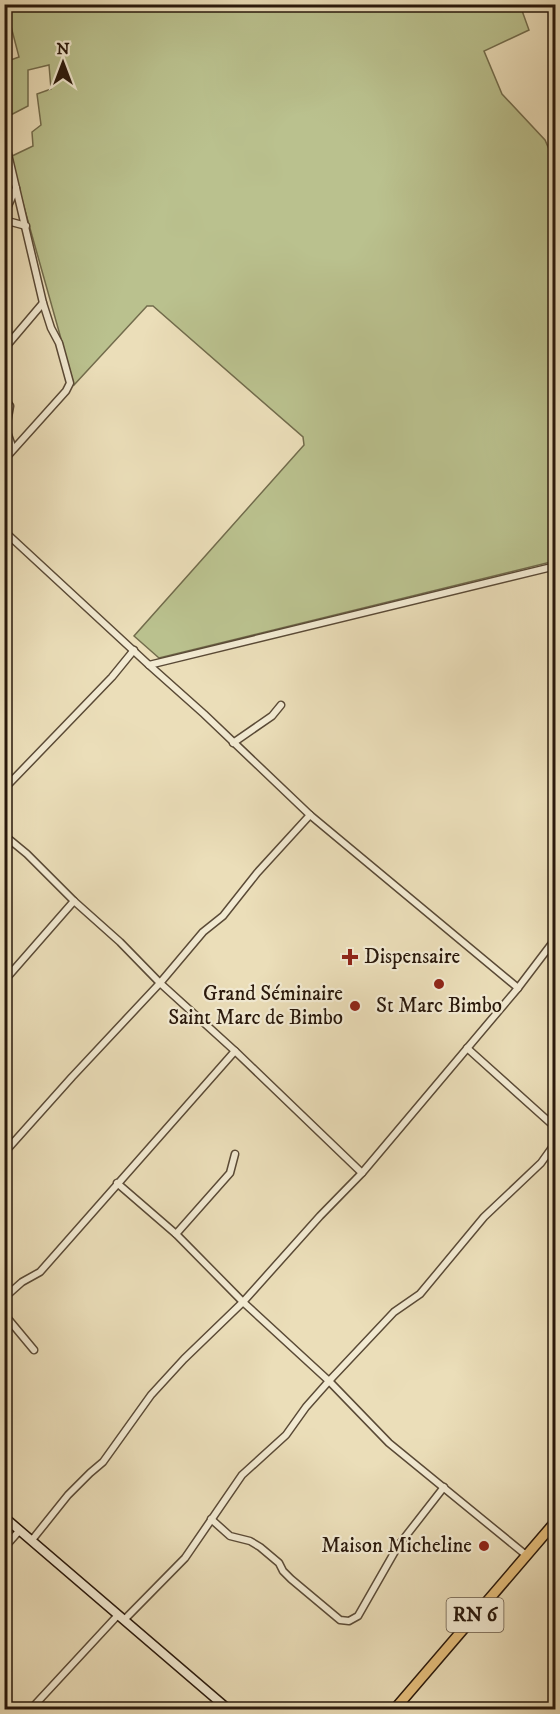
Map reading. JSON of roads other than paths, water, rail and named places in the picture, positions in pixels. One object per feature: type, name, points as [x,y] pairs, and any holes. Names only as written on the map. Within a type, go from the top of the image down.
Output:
[{"type":"main road","points":[[4,1517],[229,1710]]},
{"type":"main road","name":"RN 6","points":[[394,1710],[555,1521]]},
{"type":"street","points":[[4,8],[20,4]]},
{"type":"street","points":[[4,137],[43,303],[51,328],[59,343],[70,383],[66,391],[4,460]]},
{"type":"street","points":[[4,215],[16,187]]},
{"type":"street","points":[[4,220],[26,226]]},
{"type":"street","points":[[4,349],[43,303]]},
{"type":"street","points":[[4,398],[10,406],[6,429],[13,449]]},
{"type":"street","points":[[4,531],[310,814],[518,988]]},
{"type":"street","points":[[149,665],[555,566]]},
{"type":"street","points":[[4,789],[112,677],[134,650]]},
{"type":"street","points":[[233,743],[272,716],[281,705]]},
{"type":"street","points":[[4,1153],[160,983],[203,932],[224,916],[257,873],[310,814]]},
{"type":"street","points":[[4,835],[27,854],[362,1173]]},
{"type":"street","points":[[4,981],[74,901]]},
{"type":"street","points":[[32,1540],[68,1496],[103,1462],[151,1395],[184,1359],[243,1302],[362,1173],[518,988],[555,938]]},
{"type":"street","points":[[467,1048],[555,1128]]},
{"type":"street","points":[[4,1298],[22,1282],[40,1272],[235,1052]]},
{"type":"street","points":[[30,1710],[121,1617],[185,1558],[242,1475],[286,1435],[306,1407],[394,1312],[420,1294],[484,1217],[541,1163],[555,1142]]},
{"type":"street","points":[[176,1234],[230,1173],[235,1154]]},
{"type":"street","points":[[117,1183],[176,1234],[243,1302],[329,1381],[390,1443],[526,1555]]},
{"type":"street","points":[[4,1314],[34,1350]]},
{"type":"street","points":[[211,1519],[231,1536],[260,1548],[279,1563],[291,1579],[332,1614],[340,1620],[349,1621],[358,1616],[398,1546],[444,1487]]},
{"type":"street","points":[[4,1548],[20,1530]]},
{"type":"place","name":"Dispensaire","points":[[350,957]]},
{"type":"place","name":"St Marc Bimbo","points":[[439,984]]},
{"type":"place","name":"Grand Séminaire Saint Marc de Bimbo","points":[[355,1006]]},
{"type":"place","name":"Maison Micheline","points":[[484,1546]]}]
